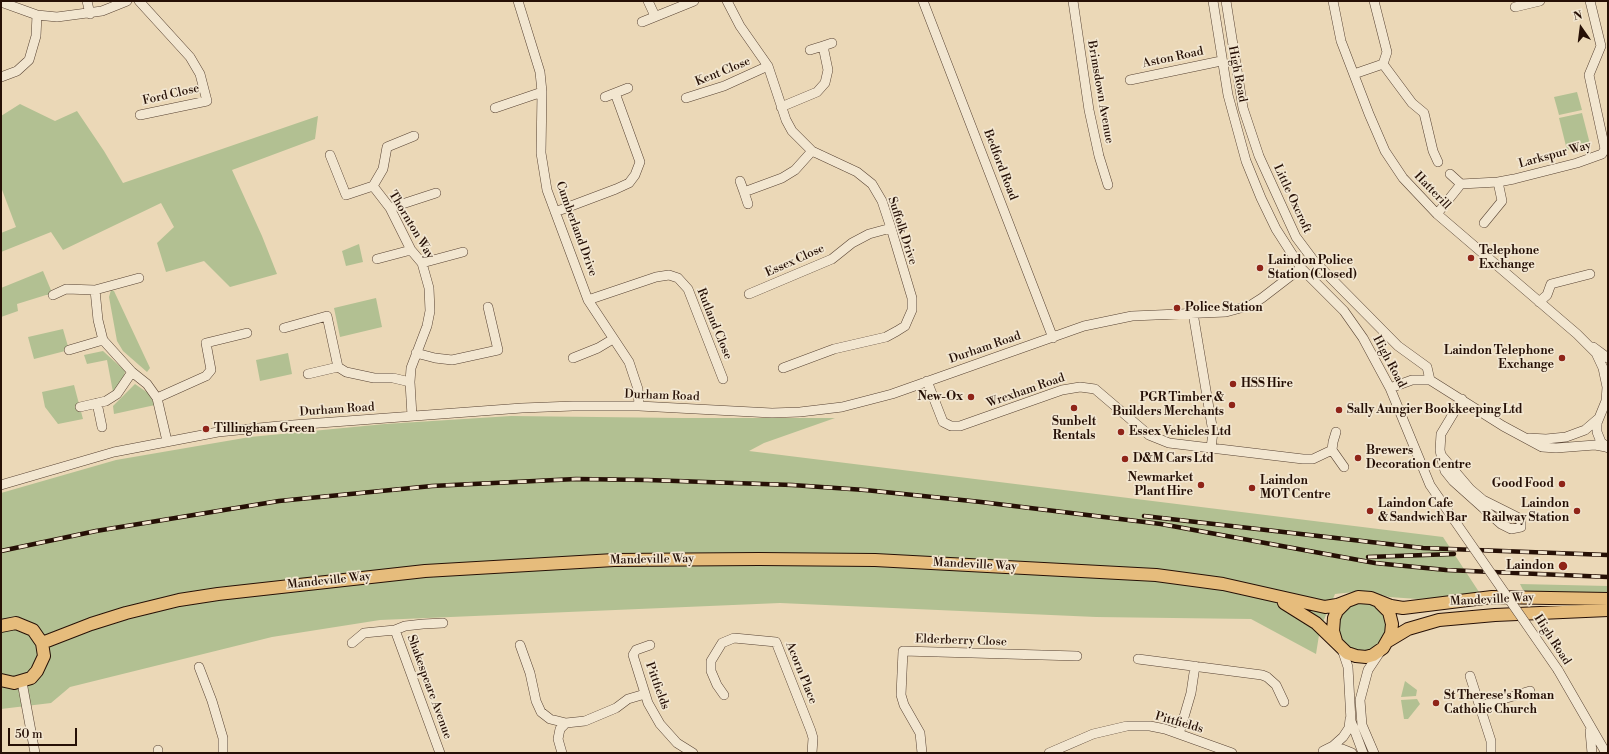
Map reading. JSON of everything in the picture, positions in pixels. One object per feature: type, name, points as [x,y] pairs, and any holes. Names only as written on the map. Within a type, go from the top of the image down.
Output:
[{"type":"main road","name":"Mandeville Way","points":[[42,643],[126,613],[179,600],[218,594],[425,571],[614,560],[759,558],[896,561],[1178,577],[1228,585],[1321,607],[1333,606],[1358,597],[1365,597],[1403,608],[1492,597],[1608,599]]},
{"type":"main road","name":"Mandeville Way","points":[[1268,595],[1307,617],[1322,628],[1340,646],[1356,656],[1366,657],[1373,655],[1408,629],[1439,620],[1495,615],[1608,610]]},
{"type":"main road","points":[[1378,601],[1386,607],[1391,618],[1392,629],[1386,644]]},
{"type":"main road","points":[[1340,646],[1334,638],[1333,624],[1337,612],[1346,602]]},
{"type":"main road","points":[[1,626],[16,623],[33,630],[42,643],[44,656],[42,664],[31,678],[22,682],[14,683],[1,680]]},
{"type":"street","points":[[87,1],[90,14]]},
{"type":"street","points":[[1,2],[37,15],[57,17],[90,14],[119,6],[127,1]]},
{"type":"street","name":"Ford Close","points":[[139,1],[190,57],[200,74],[207,101],[140,115]]},
{"type":"street","name":"Cumberland Drive","points":[[518,1],[540,72],[542,92],[541,153],[547,190],[588,300],[629,362],[636,378],[639,406]]},
{"type":"street","points":[[648,1],[655,16]]},
{"type":"street","points":[[642,22],[694,1]]},
{"type":"street","name":"Suffolk Drive","points":[[727,1],[740,26],[756,46],[768,66],[781,107],[792,131],[812,151],[858,172],[872,184],[882,201],[892,228],[912,298],[912,310],[905,326],[886,336],[840,348],[783,368]]},
{"type":"street","name":"Bedford Road","points":[[924,1],[1053,338]]},
{"type":"street","name":"Brimsdown Avenue","points":[[1073,1],[1089,110],[1099,156],[1108,185]]},
{"type":"street","name":"High Road","points":[[1213,1],[1221,61],[1233,115],[1254,182],[1276,229],[1301,268],[1350,318],[1370,350],[1390,388],[1422,469],[1439,499],[1558,670],[1606,753]]},
{"type":"street","name":"Little Oxcroft","points":[[1226,1],[1243,108],[1259,156],[1296,237],[1314,261],[1402,349],[1427,367],[1430,380]]},
{"type":"street","name":"Hatterill","points":[[1333,1],[1339,34],[1385,151],[1413,190],[1436,214],[1590,346],[1608,358]]},
{"type":"street","points":[[1374,1],[1387,52],[1383,64]]},
{"type":"street","points":[[1515,7],[1540,1]]},
{"type":"street","name":"Larkspur Way","points":[[1461,184],[1498,182],[1598,157],[1605,149],[1589,74],[1601,46],[1590,1]]},
{"type":"street","points":[[1,77],[17,72],[29,60],[36,36],[37,15]]},
{"type":"street","points":[[781,107],[817,92],[825,83],[828,70],[827,45],[810,50]]},
{"type":"street","name":"Aston Road","points":[[1130,80],[1221,61]]},
{"type":"street","points":[[1354,74],[1383,64]]},
{"type":"street","points":[[1383,64],[1412,103],[1424,113],[1433,151],[1438,162]]},
{"type":"street","name":"Kent Close","points":[[686,98],[724,86],[768,66]]},
{"type":"street","points":[[605,97],[628,88]]},
{"type":"street","points":[[495,108],[542,92]]},
{"type":"street","points":[[555,212],[629,183],[635,175],[640,162],[616,93]]},
{"type":"street","points":[[373,186],[383,169],[387,147],[414,136]]},
{"type":"street","points":[[744,192],[782,178],[795,170],[812,151]]},
{"type":"street","name":"Thornton Way","points":[[330,155],[346,195],[373,186],[390,208],[411,250],[422,263],[429,288],[430,312],[427,326],[411,368],[410,382],[412,416]]},
{"type":"street","points":[[1436,214],[1461,184],[1450,174]]},
{"type":"street","points":[[740,181],[748,204]]},
{"type":"street","points":[[1484,223],[1502,202],[1498,182]]},
{"type":"street","points":[[390,208],[436,194]]},
{"type":"street","name":"Essex Close","points":[[749,294],[832,259],[852,243],[869,234],[892,228]]},
{"type":"street","points":[[377,259],[411,250]]},
{"type":"street","points":[[422,263],[463,252]]},
{"type":"street","name":"Durham Road","points":[[1,484],[86,458],[167,441],[218,432],[279,426],[522,408],[639,406],[772,413],[800,412],[861,403],[1053,338],[1084,326],[1155,314],[1226,312],[1251,305],[1301,268]]},
{"type":"street","points":[[1539,302],[1546,295],[1551,284],[1590,274]]},
{"type":"street","name":"Rutland Close","points":[[588,300],[656,277],[669,275],[678,278],[688,289],[723,379]]},
{"type":"street","points":[[53,294],[66,289],[95,290],[139,278]]},
{"type":"street","points":[[95,290],[98,320],[103,340],[132,372],[147,384],[157,398],[167,441]]},
{"type":"street","points":[[416,353],[435,358],[452,360],[498,350],[488,307]]},
{"type":"street","points":[[1193,313],[1213,432],[1211,448]]},
{"type":"street","points":[[284,328],[327,316],[338,367]]},
{"type":"street","points":[[157,398],[206,376],[211,370],[206,343],[247,333]]},
{"type":"street","points":[[573,358],[598,348],[613,339]]},
{"type":"street","points":[[69,350],[103,340]]},
{"type":"street","name":"Hatterill","points":[[1590,346],[1600,360],[1605,374],[1606,394],[1603,413],[1597,427],[1598,437],[1607,448]]},
{"type":"street","points":[[308,374],[338,367],[346,372],[374,378],[393,378],[410,382]]},
{"type":"street","points":[[80,408],[106,401],[117,394],[132,372]]},
{"type":"street","points":[[1390,388],[1412,380],[1430,380],[1503,426],[1546,448],[1595,445],[1607,448]]},
{"type":"street","name":"Wrexham Road","points":[[927,381],[943,422],[951,426],[960,426],[1062,390],[1080,387],[1095,389],[1149,435],[1169,443],[1303,459],[1313,459],[1332,450]]},
{"type":"street","points":[[1441,455],[1470,489],[1489,503],[1517,517],[1522,522],[1521,527],[1515,530],[1506,528],[1491,517],[1445,471],[1441,455],[1441,434],[1462,399]]},
{"type":"street","points":[[97,403],[102,427]]},
{"type":"street","points":[[1524,438],[1546,440],[1566,438],[1585,430],[1603,413]]},
{"type":"street","points":[[1336,432],[1332,450],[1344,467]]},
{"type":"street","points":[[352,643],[364,633],[395,630],[405,626],[443,623]]},
{"type":"street","name":"Shakespeare Avenue","points":[[395,630],[440,753]]},
{"type":"street","name":"Acorn Place","points":[[724,695],[717,685],[711,666],[711,661],[715,652],[722,643],[734,638],[776,642],[811,731],[813,738],[812,753]]},
{"type":"street","points":[[1374,753],[1362,724],[1360,700],[1368,670],[1386,644]]},
{"type":"street","points":[[520,645],[530,673],[536,701],[541,712],[550,719],[566,723],[584,721],[616,708],[628,699],[645,694]]},
{"type":"street","name":"Pittfields","points":[[650,645],[636,650],[633,655],[652,713],[678,743],[693,753]]},
{"type":"street","points":[[1320,752],[1337,743],[1345,735],[1350,724],[1348,667],[1340,646]]},
{"type":"street","name":"Elderberry Close","points":[[922,753],[920,733],[904,705],[902,694],[903,651],[1077,656]]},
{"type":"street","points":[[1138,659],[1262,675],[1267,677],[1276,685],[1284,702]]},
{"type":"street","points":[[1179,734],[1191,693],[1195,666]]},
{"type":"street","points":[[199,667],[212,701],[223,738],[223,753]]},
{"type":"street","points":[[1470,676],[1491,741],[1491,753]]},
{"type":"street","points":[[22,682],[35,753]]},
{"type":"street","points":[[1480,706],[1530,691]]},
{"type":"street","points":[[1350,714],[1354,732],[1363,753]]},
{"type":"street","name":"High Road","points":[[1587,722],[1592,753]]},
{"type":"street","points":[[562,753],[558,739],[560,729],[566,723]]},
{"type":"street","name":"Pittfields","points":[[1050,753],[1093,734],[1127,726],[1150,726],[1179,734],[1232,753]]},
{"type":"street","points":[[1320,752],[1338,749],[1352,753]]},
{"type":"green space","points":[[1577,92],[1582,110],[1559,115],[1554,97]]},
{"type":"green space","points":[[20,104],[55,121],[77,111],[104,151],[123,183],[318,116],[315,139],[232,170],[262,236],[277,274],[230,287],[204,261],[166,272],[157,243],[174,227],[161,203],[63,250],[51,232],[1,252],[1,233],[16,227],[1,187],[1,116]]},
{"type":"green space","points":[[1582,113],[1590,144],[1567,150],[1559,118]]},
{"type":"green space","points":[[359,244],[363,262],[346,266],[342,251]]},
{"type":"green space","points":[[43,271],[53,295],[46,295],[17,304],[18,311],[1,317],[1,288]]},
{"type":"green space","points":[[111,290],[114,291],[150,368],[147,372],[123,351],[117,341],[109,297]]},
{"type":"green space","points":[[376,298],[382,327],[340,337],[334,308]]},
{"type":"green space","points":[[63,329],[69,350],[34,359],[28,337]]},
{"type":"green space","points":[[103,351],[125,371],[124,377],[113,392],[107,360],[87,364],[84,355]]},
{"type":"green space","points":[[288,353],[292,374],[260,381],[256,360]]},
{"type":"green space","points":[[135,384],[148,393],[155,405],[114,414],[113,406]]},
{"type":"green space","points":[[74,385],[83,419],[58,424],[45,407],[42,392]]},
{"type":"green space","points":[[511,416],[835,418],[764,443],[749,451],[1443,537],[1481,595],[1418,599],[1389,597],[1364,591],[1335,594],[1320,629],[1316,654],[1251,619],[1096,617],[780,603],[380,620],[272,637],[70,687],[51,703],[1,709],[1,493],[116,460],[250,437],[385,424]]},
{"type":"green space","points":[[1520,584],[1608,586],[1608,599],[1525,594]]},
{"type":"green space","points":[[1363,603],[1372,605],[1380,610],[1385,618],[1387,627],[1385,636],[1380,644],[1372,649],[1363,651],[1354,649],[1346,644],[1341,636],[1339,627],[1341,618],[1346,610],[1354,605]]},
{"type":"green space","points":[[1405,681],[1417,690],[1416,696],[1401,697]]},
{"type":"green space","points":[[1417,699],[1420,704],[1408,719],[1404,719],[1401,700]]},
{"type":"railway","points":[[1,551],[96,531],[279,501],[432,486],[576,479],[648,480],[792,485],[865,490],[981,502],[1161,524],[1375,563],[1446,570],[1608,577]]},
{"type":"railway","points":[[1144,516],[1423,548],[1608,555]]},
{"type":"railway","points":[[1368,557],[1454,554]]},
{"type":"place","name":"Telephone Exchange","points":[[1471,258]]},
{"type":"place","name":"Laindon Police Station (Closed)","points":[[1260,268]]},
{"type":"place","name":"Police Station","points":[[1177,308]]},
{"type":"place","name":"Laindon Telephone Exchange","points":[[1562,358]]},
{"type":"place","name":"HSS Hire","points":[[1233,384]]},
{"type":"place","name":"New-Ox","points":[[971,397]]},
{"type":"place","name":"PGR Timber & Builders Merchants","points":[[1232,405]]},
{"type":"place","name":"Sunbelt Rentals","points":[[1074,408]]},
{"type":"place","name":"Sally Aungier Bookkeeping Ltd","points":[[1339,410]]},
{"type":"place","name":"Tillingham Green","points":[[206,429]]},
{"type":"place","name":"Essex Vehicles Ltd","points":[[1121,432]]},
{"type":"place","name":"Brewers Decoration Centre","points":[[1358,458]]},
{"type":"place","name":"D&M Cars Ltd","points":[[1125,459]]},
{"type":"place","name":"Good Food","points":[[1562,484]]},
{"type":"place","name":"Newmarket Plant Hire","points":[[1201,485]]},
{"type":"place","name":"Laindon MOT Centre","points":[[1252,488]]},
{"type":"place","name":"Laindon Cafe & Sandwich Bar","points":[[1370,511]]},
{"type":"place","name":"Laindon Railway Station","points":[[1577,511]]},
{"type":"place","name":"Laindon","points":[[1563,566]]},
{"type":"place","name":"St Therese's Roman Catholic Church","points":[[1436,703]]}]
